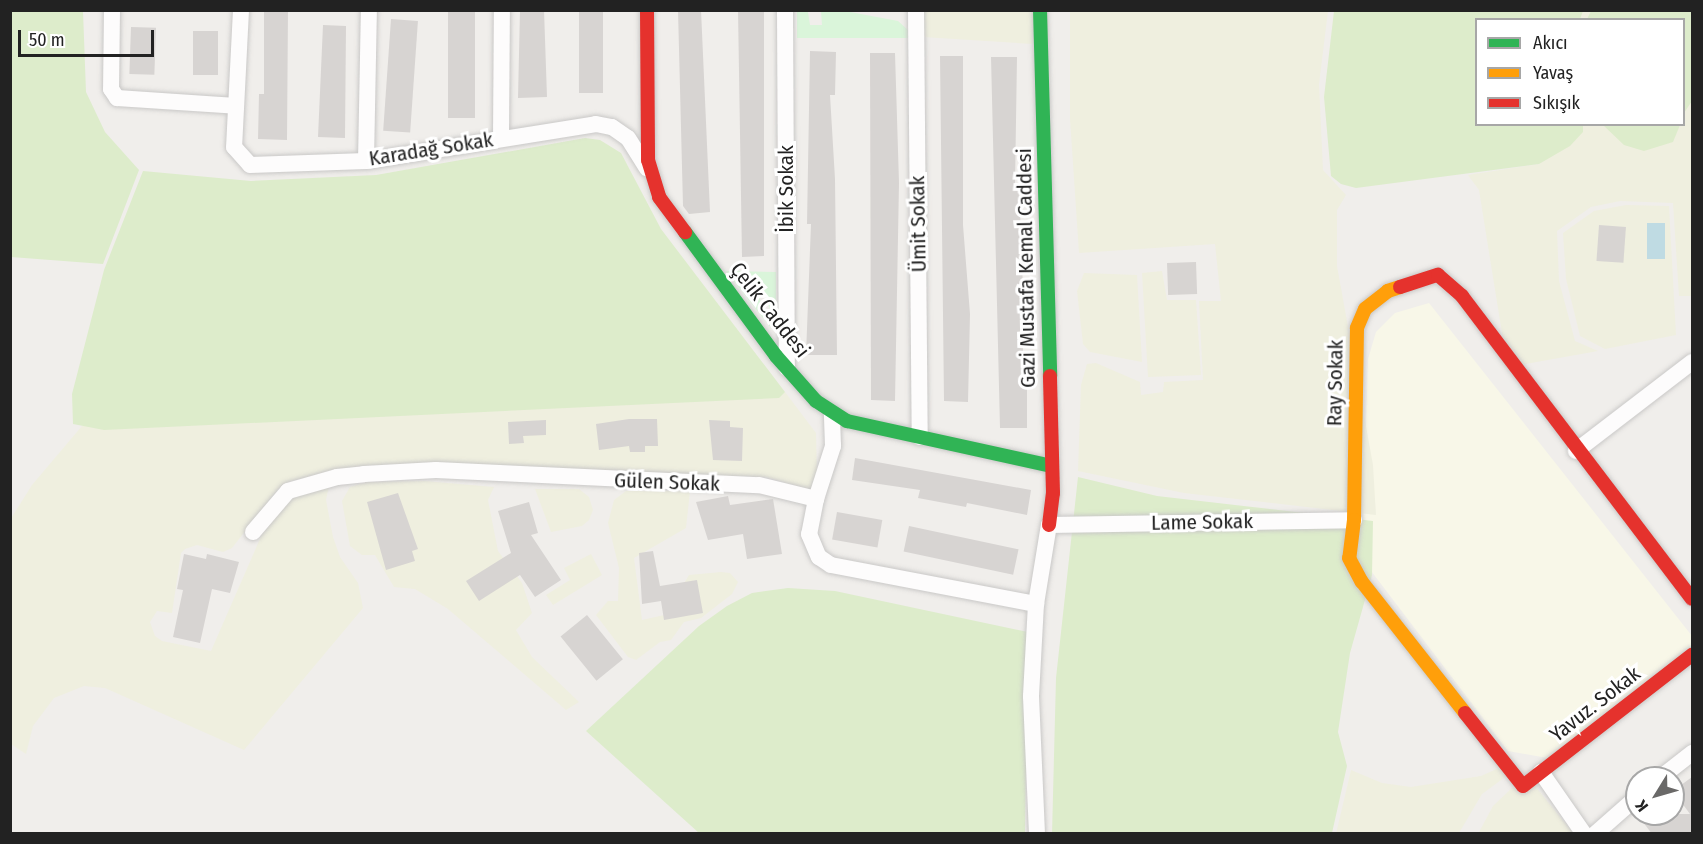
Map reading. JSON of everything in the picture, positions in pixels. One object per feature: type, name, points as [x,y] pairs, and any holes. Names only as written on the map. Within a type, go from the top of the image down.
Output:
[{"type":"street","points":[[112,10],[111,89],[117,98],[236,106],[241,10]]},
{"type":"street","points":[[366,161],[369,10]]},
{"type":"street","points":[[501,138],[502,10]]},
{"type":"street","name":"Çelik Caddesi","points":[[647,10],[651,175],[671,217],[787,368],[832,414],[847,421],[1051,466]]},
{"type":"street","name":"İbik Sokak","points":[[784,10],[787,368]]},
{"type":"street","name":"Ümit Sokak","points":[[916,10],[920,437]]},
{"type":"street","name":"Gazi Mustafa Kemal Caddesi","points":[[1040,10],[1051,466],[1049,525]]},
{"type":"street","name":"Karadağ Sokak","points":[[236,106],[234,147],[250,165],[366,161],[501,138],[604,125],[628,138],[651,175]]},
{"type":"street","name":"Ray Sokak","points":[[1522,786],[1362,582],[1349,558],[1354,520],[1357,328],[1373,303],[1388,291],[1415,280],[1438,275],[1462,296],[1576,451],[1692,599]]},
{"type":"street","points":[[1576,451],[1692,362]]},
{"type":"street","points":[[832,414],[832,446],[816,499],[809,534],[812,546],[831,566],[1036,604]]},
{"type":"street","name":"Gülen Sokak","points":[[253,532],[288,491],[337,477],[375,473],[436,470],[759,485],[816,499]]},
{"type":"street","name":"Lame Sokak","points":[[1049,525],[1354,520]]},
{"type":"street","points":[[1037,834],[1031,696],[1036,604],[1049,525]]},
{"type":"street","name":"Yavuz. Sokak","points":[[1522,786],[1692,655]]},
{"type":"street","points":[[1675,766],[1692,753]]},
{"type":"street","points":[[1541,772],[1584,834]]},
{"type":"street","points":[[1595,834],[1625,808]]},
{"type":"shaded area","points":[[1429,303],[1692,636],[1692,646],[1547,758],[1508,751],[1362,559],[1368,359],[1376,332],[1395,313]]},
{"type":"green space","points":[[10,11],[83,11],[86,92],[105,132],[139,170],[103,264],[11,257]]},
{"type":"green space","points":[[797,11],[814,11],[808,12],[810,25],[822,25],[821,11],[845,11],[898,21],[908,30],[908,38],[797,38]]},
{"type":"green space","points":[[924,11],[1034,11],[1032,44],[923,37]]},
{"type":"green space","points":[[1070,11],[1328,11],[1319,84],[1323,170],[1346,195],[1337,210],[1337,266],[1373,465],[1376,515],[1184,493],[1078,471],[1081,385],[1087,364],[1096,363],[1140,382],[1141,395],[1163,392],[1164,382],[1203,380],[1199,301],[1221,301],[1215,244],[1079,253],[1070,119]]},
{"type":"green space","points":[[1334,11],[1583,11],[1580,18],[1475,18],[1475,126],[1583,126],[1583,132],[1570,146],[1539,164],[1356,188],[1341,184],[1331,176],[1324,97]]},
{"type":"green space","points":[[1582,11],[1692,11],[1692,296],[1679,296],[1673,203],[1620,201],[1591,207],[1557,231],[1559,281],[1575,341],[1598,351],[1515,366],[1506,358],[1479,190],[1468,175],[1539,164],[1582,132],[1583,126],[1685,126],[1685,18],[1579,18]]},
{"type":"green space","points":[[1591,11],[1692,11],[1692,101],[1685,112],[1685,18],[1588,18]]},
{"type":"green space","points":[[1604,126],[1680,126],[1673,142],[1644,151],[1624,145]]},
{"type":"green space","points":[[585,138],[600,140],[621,153],[661,229],[785,392],[779,398],[104,430],[73,424],[72,394],[104,270],[143,171],[251,181],[376,175]]},
{"type":"green space","points":[[1626,205],[1669,206],[1676,335],[1605,349],[1580,336],[1566,279],[1563,233],[1594,211]]},
{"type":"green space","points":[[726,271],[776,272],[776,324],[762,289],[757,292],[771,328]]},
{"type":"green space","points":[[1162,271],[1167,300],[1196,300],[1201,375],[1148,377],[1142,273]]},
{"type":"green space","points":[[1084,273],[1137,275],[1142,362],[1090,352],[1083,344],[1077,291]]},
{"type":"green space","points":[[785,392],[816,433],[817,473],[811,490],[767,477],[362,466],[290,481],[279,488],[232,548],[223,552],[197,545],[181,553],[172,613],[157,611],[150,622],[155,636],[162,641],[211,651],[270,516],[298,493],[329,486],[326,500],[333,537],[340,557],[358,583],[363,608],[244,750],[105,688],[84,686],[54,698],[33,726],[26,754],[11,744],[10,520],[32,485],[82,426]]},
{"type":"green space","points":[[1078,477],[1157,496],[1373,521],[1372,575],[1350,653],[1338,732],[1347,766],[1332,833],[1052,834],[1056,678]]},
{"type":"green space","points":[[425,481],[494,487],[488,500],[498,551],[522,583],[532,613],[516,630],[532,657],[579,702],[566,710],[448,609],[415,589],[394,587],[375,555],[362,555],[350,546],[342,501],[350,487],[366,482]]},
{"type":"green space","points":[[535,489],[579,489],[589,497],[593,510],[589,520],[582,526],[551,532]]},
{"type":"green space","points":[[626,491],[690,491],[686,528],[634,558],[642,620],[687,610],[683,585],[689,575],[730,573],[738,582],[732,594],[701,618],[684,622],[671,640],[660,642],[636,660],[628,657],[596,615],[608,601],[618,601],[619,568],[608,523],[614,500]]},
{"type":"green space","points":[[591,554],[602,575],[553,605],[546,595],[570,580],[564,568]]},
{"type":"green space","points":[[788,588],[835,591],[1028,632],[1025,833],[699,833],[586,731],[699,626],[727,606],[752,593]]},
{"type":"green space","points":[[1510,763],[1516,769],[1482,794],[1459,833],[1336,834],[1351,770],[1382,783],[1411,787],[1481,776]]},
{"type":"green space","points":[[1535,786],[1574,834],[1478,834],[1493,806],[1512,788]]},
{"type":"water","points":[[1647,223],[1665,223],[1665,259],[1647,259]]},
{"type":"building","points":[[264,10],[288,10],[287,140],[258,139],[259,94],[264,94]]},
{"type":"building","points":[[520,10],[544,10],[547,97],[518,98]]},
{"type":"building","points":[[579,10],[603,10],[603,93],[579,93]]},
{"type":"building","points":[[678,10],[701,10],[710,212],[689,214],[683,206]]},
{"type":"building","points":[[738,10],[764,10],[764,256],[742,257]]},
{"type":"building","points":[[448,11],[475,11],[475,118],[448,118]]},
{"type":"building","points":[[391,19],[418,21],[410,133],[383,131]]},
{"type":"building","points":[[323,25],[346,26],[345,138],[318,137]]},
{"type":"building","points":[[131,27],[156,28],[154,75],[129,74]]},
{"type":"building","points":[[193,31],[218,31],[218,75],[193,75]]},
{"type":"building","points":[[810,51],[836,52],[835,95],[830,95],[835,179],[837,355],[806,355],[811,224],[807,224]]},
{"type":"building","points":[[870,53],[895,53],[899,183],[895,401],[871,400]]},
{"type":"building","points":[[940,56],[963,56],[963,225],[970,314],[968,402],[944,401]]},
{"type":"building","points":[[991,57],[1017,57],[1015,185],[1019,185],[1024,315],[1022,382],[1027,382],[1027,428],[1000,428]]},
{"type":"building","points":[[1599,225],[1626,227],[1623,263],[1596,261]]},
{"type":"building","points":[[1196,262],[1197,294],[1168,295],[1167,263]]},
{"type":"building","points":[[629,419],[657,419],[658,446],[645,446],[645,452],[630,452],[629,446],[599,450],[596,424]]},
{"type":"building","points":[[546,420],[546,435],[523,436],[524,443],[509,444],[508,422]]},
{"type":"building","points":[[709,420],[730,421],[730,427],[743,428],[742,461],[713,460]]},
{"type":"building","points":[[855,458],[1031,490],[1027,515],[967,503],[966,507],[918,498],[920,490],[852,480]]},
{"type":"building","points":[[398,493],[418,549],[412,551],[415,561],[386,570],[367,502]]},
{"type":"building","points":[[728,496],[730,505],[773,499],[782,554],[747,559],[743,534],[708,540],[696,502]]},
{"type":"building","points":[[529,502],[538,533],[531,535],[561,580],[535,597],[520,575],[479,601],[466,581],[511,553],[498,511]]},
{"type":"building","points":[[837,512],[882,520],[877,548],[832,540]]},
{"type":"building","points":[[909,526],[1019,549],[1013,575],[904,551]]},
{"type":"building","points":[[653,551],[660,586],[697,580],[703,613],[664,620],[661,601],[642,604],[639,553]]},
{"type":"building","points":[[184,554],[206,559],[207,554],[239,562],[230,593],[212,589],[200,643],[173,637],[183,590],[177,589]]},
{"type":"building","points":[[587,615],[623,659],[596,681],[561,636]]},
{"type":"building","points":[[1692,777],[1692,834],[1652,834],[1646,826],[1685,826],[1685,814],[1690,814],[1685,807],[1685,782]]},
{"type":"traffic: fast","points":[[1040,10],[1050,376]]},
{"type":"traffic: fast","points":[[685,232],[776,356],[816,401],[847,421],[1051,466]]},
{"type":"traffic: slow","points":[[1400,287],[1388,291],[1365,309],[1357,328],[1354,520],[1349,558],[1362,582],[1465,713]]},
{"type":"traffic: jam","points":[[647,10],[648,160],[659,197],[685,232]]},
{"type":"traffic: jam","points":[[1400,287],[1438,275],[1462,296],[1692,599]]},
{"type":"traffic: jam","points":[[1049,525],[1053,493],[1050,376]]},
{"type":"traffic: jam","points":[[1465,713],[1523,786],[1692,655]]}]
